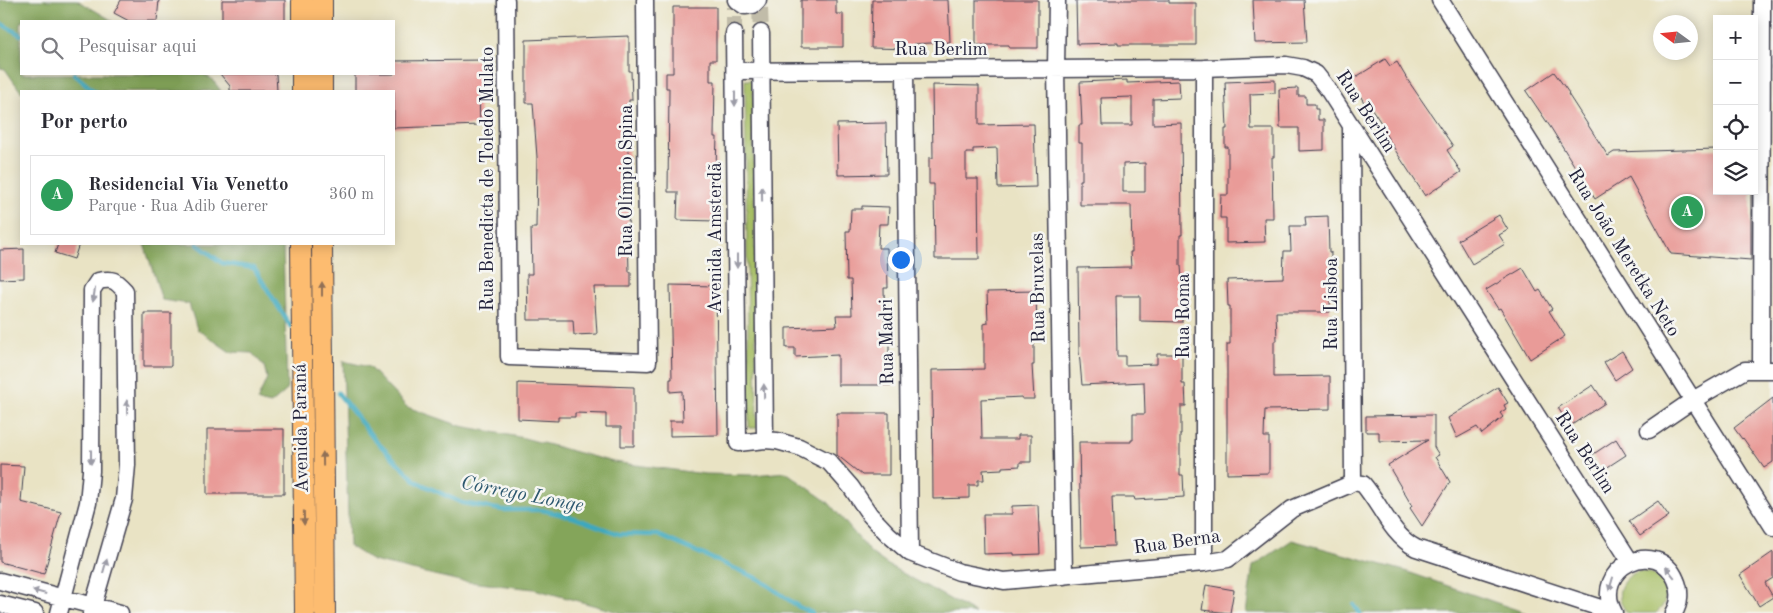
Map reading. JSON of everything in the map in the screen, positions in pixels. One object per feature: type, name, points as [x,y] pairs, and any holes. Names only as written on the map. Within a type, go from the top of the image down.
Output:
[{"type":"main road","points":[[302,0],[302,20]]},
{"type":"main road","points":[[322,0],[322,20]]},
{"type":"main road","points":[[302,75],[302,90]]},
{"type":"main road","points":[[322,75],[322,90]]},
{"type":"main road","name":"Avenida Paraná","points":[[301,245],[305,613]]},
{"type":"main road","name":"Avenida Paraná","points":[[322,245],[325,613]]},
{"type":"street","name":"Rua Benedicta de Toledo Mulato","points":[[506,0],[509,357],[648,362]]},
{"type":"street","name":"Rua Olímpio Spina","points":[[645,0],[648,362]]},
{"type":"street","name":"Rua Bruxelas","points":[[1057,0],[1056,69],[1064,576]]},
{"type":"street","name":"Rua João Meretka Neto","points":[[1440,0],[1773,527]]},
{"type":"street","points":[[1649,430],[1693,400],[1745,370],[1767,369],[1762,0]]},
{"type":"street","points":[[735,2],[745,6],[759,2]]},
{"type":"street","name":"Avenida Amsterdã","points":[[734,33],[738,443]]},
{"type":"street","points":[[761,33],[764,440]]},
{"type":"street","name":"Rua Berlim","points":[[735,71],[1204,68],[1286,65],[1304,68],[1316,74],[1352,127],[1630,561]]},
{"type":"street","name":"Rua Roma","points":[[1204,68],[1204,563]]},
{"type":"street","name":"Rua Madri","points":[[905,70],[910,553]]},
{"type":"street","name":"Rua Lisboa","points":[[1352,127],[1353,482]]},
{"type":"street","points":[[61,606],[88,502],[91,470],[92,290],[98,281],[108,279],[116,281],[125,291],[127,465],[124,499],[92,610]]},
{"type":"street","name":"Rua Berna","points":[[738,443],[764,440],[799,447],[829,462],[851,487],[870,515],[910,553],[959,572],[1004,581],[1204,563],[1228,559],[1292,509],[1353,482]]},
{"type":"street","points":[[1353,482],[1363,484],[1398,536],[1416,548],[1614,612]]},
{"type":"street","points":[[1614,612],[1608,593],[1614,574],[1621,566],[1642,558],[1666,565],[1674,575],[1679,586],[1679,599],[1674,613]]},
{"type":"street","points":[[0,581],[61,606],[120,613]]},
{"type":"street","points":[[0,604],[35,613]]},
{"type":"green space","points":[[0,0],[77,0],[111,20],[20,20],[20,75],[204,75],[212,79],[220,90],[20,91],[5,69],[0,68]]},
{"type":"green space","points":[[745,80],[753,80],[757,428],[749,428]]},
{"type":"green space","points":[[144,245],[283,245],[287,390],[271,404],[257,401],[267,378],[264,366],[252,353],[230,352],[197,329],[189,304],[162,300]]},
{"type":"green space","points":[[343,361],[369,367],[407,407],[461,426],[524,438],[613,462],[705,474],[753,475],[786,472],[829,503],[871,553],[888,565],[975,613],[622,613],[534,589],[460,581],[373,561],[349,546]]},
{"type":"green space","points":[[1292,540],[1405,571],[1526,613],[1246,613],[1253,566]]},
{"type":"green space","points":[[1640,571],[1655,576],[1664,587],[1666,593],[1665,600],[1662,607],[1656,613],[1628,613],[1620,601],[1620,588],[1623,583],[1627,578]]},
{"type":"building","points":[[121,0],[159,0],[157,20],[127,20],[114,13]]},
{"type":"building","points":[[222,0],[285,0],[285,20],[222,20]]},
{"type":"building","points":[[801,0],[836,0],[836,14],[843,14],[843,47],[801,47]]},
{"type":"building","points":[[872,0],[948,0],[950,42],[913,44],[913,49],[871,48]]},
{"type":"building","points":[[976,0],[1038,0],[1038,48],[1009,48],[1009,45],[976,45]]},
{"type":"building","points":[[1076,0],[1169,0],[1169,3],[1196,3],[1196,45],[1077,44]]},
{"type":"building","points":[[1253,0],[1304,0],[1307,42],[1255,43]]},
{"type":"building","points":[[673,7],[716,7],[716,60],[710,60],[710,81],[715,81],[714,137],[717,137],[716,221],[677,220],[678,192],[668,192],[669,88],[666,88],[666,73],[673,73]]},
{"type":"building","points":[[629,36],[629,71],[631,71],[632,100],[629,100],[629,114],[627,114],[628,234],[631,287],[594,287],[597,334],[574,335],[573,320],[528,320],[527,274],[532,274],[531,228],[536,228],[537,157],[533,103],[526,103],[526,40]]},
{"type":"building","points":[[1385,59],[1390,66],[1397,62],[1453,146],[1447,150],[1461,172],[1425,196],[1383,130],[1385,129],[1368,103],[1365,104],[1351,80]]},
{"type":"building","points":[[485,60],[485,92],[479,92],[480,125],[395,128],[395,90],[355,90],[355,75],[395,75],[395,61]]},
{"type":"building","points":[[1554,72],[1608,156],[1614,152],[1713,149],[1713,195],[1751,195],[1751,260],[1671,254],[1629,177],[1595,199],[1526,91]]},
{"type":"building","points":[[221,75],[276,75],[277,90],[230,90],[230,86]]},
{"type":"building","points":[[1127,80],[1127,83],[1179,81],[1180,98],[1153,99],[1153,124],[1181,123],[1182,235],[1180,235],[1180,266],[1183,291],[1182,322],[1140,321],[1140,296],[1116,296],[1117,356],[1125,356],[1125,365],[1157,364],[1157,354],[1182,354],[1182,384],[1185,384],[1186,406],[1181,406],[1180,475],[1183,475],[1184,497],[1135,500],[1134,497],[1112,497],[1114,546],[1081,547],[1079,442],[1131,442],[1133,440],[1133,414],[1145,414],[1144,382],[1082,385],[1079,351],[1078,268],[1131,267],[1130,252],[1132,252],[1131,205],[1080,205],[1082,143],[1079,143],[1079,125],[1082,125],[1080,82]],"holes":[[[1132,97],[1132,125],[1102,125],[1101,98]],[[1145,163],[1145,192],[1123,192],[1123,164]]]},
{"type":"building","points":[[1275,80],[1275,93],[1250,94],[1251,129],[1274,129],[1274,157],[1272,157],[1273,218],[1264,218],[1265,242],[1226,243],[1226,218],[1220,218],[1221,195],[1228,195],[1228,147],[1225,147],[1225,129],[1227,129],[1225,82]]},
{"type":"building","points":[[932,85],[979,86],[979,125],[1034,124],[1036,187],[998,188],[997,148],[973,149],[973,153],[966,153],[966,179],[978,179],[979,259],[935,259],[934,184],[929,184],[929,158],[933,158]]},
{"type":"building","points":[[1298,88],[1298,96],[1306,96],[1306,104],[1315,104],[1315,109],[1318,109],[1318,120],[1324,120],[1324,150],[1299,151],[1299,128],[1280,128],[1279,89]]},
{"type":"building","points":[[886,123],[887,174],[838,175],[837,124]]},
{"type":"building","points":[[862,206],[889,207],[888,224],[879,224],[878,248],[887,248],[888,288],[884,288],[885,334],[889,334],[889,357],[892,357],[892,385],[838,385],[838,355],[795,357],[795,348],[786,348],[786,328],[837,326],[836,315],[852,315],[851,280],[847,280],[846,231],[850,231],[851,209],[862,209]]},
{"type":"building","points":[[1499,215],[1508,230],[1499,235],[1505,244],[1472,264],[1458,240]]},
{"type":"building","points":[[1328,216],[1329,252],[1331,252],[1330,312],[1276,312],[1277,341],[1274,341],[1274,377],[1330,376],[1330,409],[1265,410],[1264,437],[1269,437],[1269,473],[1227,474],[1227,344],[1230,344],[1230,306],[1228,306],[1227,280],[1283,278],[1284,251],[1291,251],[1290,226],[1306,226],[1305,217]]},
{"type":"building","points":[[58,245],[79,245],[74,259],[55,253]]},
{"type":"building","points":[[24,249],[24,278],[0,279],[0,250]]},
{"type":"building","points":[[1523,268],[1537,292],[1540,290],[1552,309],[1549,311],[1565,336],[1530,359],[1500,308],[1498,309],[1486,290]]},
{"type":"building","points":[[670,285],[716,286],[718,435],[670,436],[670,421],[683,421],[682,391],[670,392],[670,379],[672,379]]},
{"type":"building","points":[[1036,291],[1037,332],[1034,332],[1034,365],[1032,365],[1034,399],[1022,399],[1022,397],[981,399],[982,439],[1018,439],[1018,435],[1031,435],[1031,462],[1020,462],[1020,466],[1002,467],[1002,469],[983,470],[984,480],[978,480],[978,485],[969,485],[969,498],[933,499],[932,370],[984,369],[984,324],[988,323],[987,292]]},
{"type":"building","points":[[144,313],[171,313],[171,366],[144,366]]},
{"type":"building","points":[[1622,351],[1632,368],[1615,380],[1604,362]]},
{"type":"building","points":[[518,383],[634,387],[634,446],[621,446],[621,427],[606,427],[606,414],[575,413],[575,417],[558,417],[558,421],[518,419]]},
{"type":"building","points":[[1593,385],[1605,403],[1570,426],[1558,408]]},
{"type":"building","points":[[1498,387],[1508,403],[1504,405],[1506,409],[1500,413],[1503,417],[1482,434],[1477,427],[1457,438],[1448,418]]},
{"type":"building","points":[[1773,398],[1773,462],[1764,468],[1734,428]]},
{"type":"building","points":[[837,413],[889,413],[889,475],[862,475],[837,455]]},
{"type":"building","points":[[1434,415],[1434,447],[1439,455],[1435,457],[1450,482],[1422,526],[1410,508],[1412,506],[1388,465],[1428,440],[1379,441],[1379,432],[1366,432],[1366,416]]},
{"type":"building","points":[[207,429],[284,429],[284,494],[207,494]]},
{"type":"building","points":[[1616,439],[1626,455],[1603,470],[1592,455]]},
{"type":"building","points":[[0,465],[24,466],[21,502],[61,512],[44,574],[0,562]]},
{"type":"building","points":[[1658,501],[1669,516],[1640,536],[1629,521]]},
{"type":"building","points":[[1038,505],[1040,554],[984,554],[983,514],[1012,514],[1012,506]]},
{"type":"building","points":[[1773,552],[1773,578],[1765,583],[1773,597],[1759,606],[1740,575]]},
{"type":"building","points":[[1206,585],[1234,590],[1230,613],[1202,610]]},
{"type":"waterway","name":"Córrego Longe","points":[[0,23],[20,34]]},
{"type":"waterway","name":"Córrego Longe","points":[[75,75],[93,90]]},
{"type":"waterway","name":"Córrego Longe","points":[[198,245],[222,263],[254,268],[291,327]]},
{"type":"waterway","name":"Córrego Longe","points":[[338,393],[374,439],[417,482],[462,503],[503,510],[542,510],[572,517],[619,534],[658,535],[759,579],[799,607],[812,613]]},
{"type":"waterway","points":[[1354,605],[1360,613]]},
{"type":"tunnel","points":[[734,7],[734,33]]},
{"type":"tunnel","points":[[760,8],[761,33]]},
{"type":"place","name":"Residencial Via Venetto","points":[[1687,212]]}]
